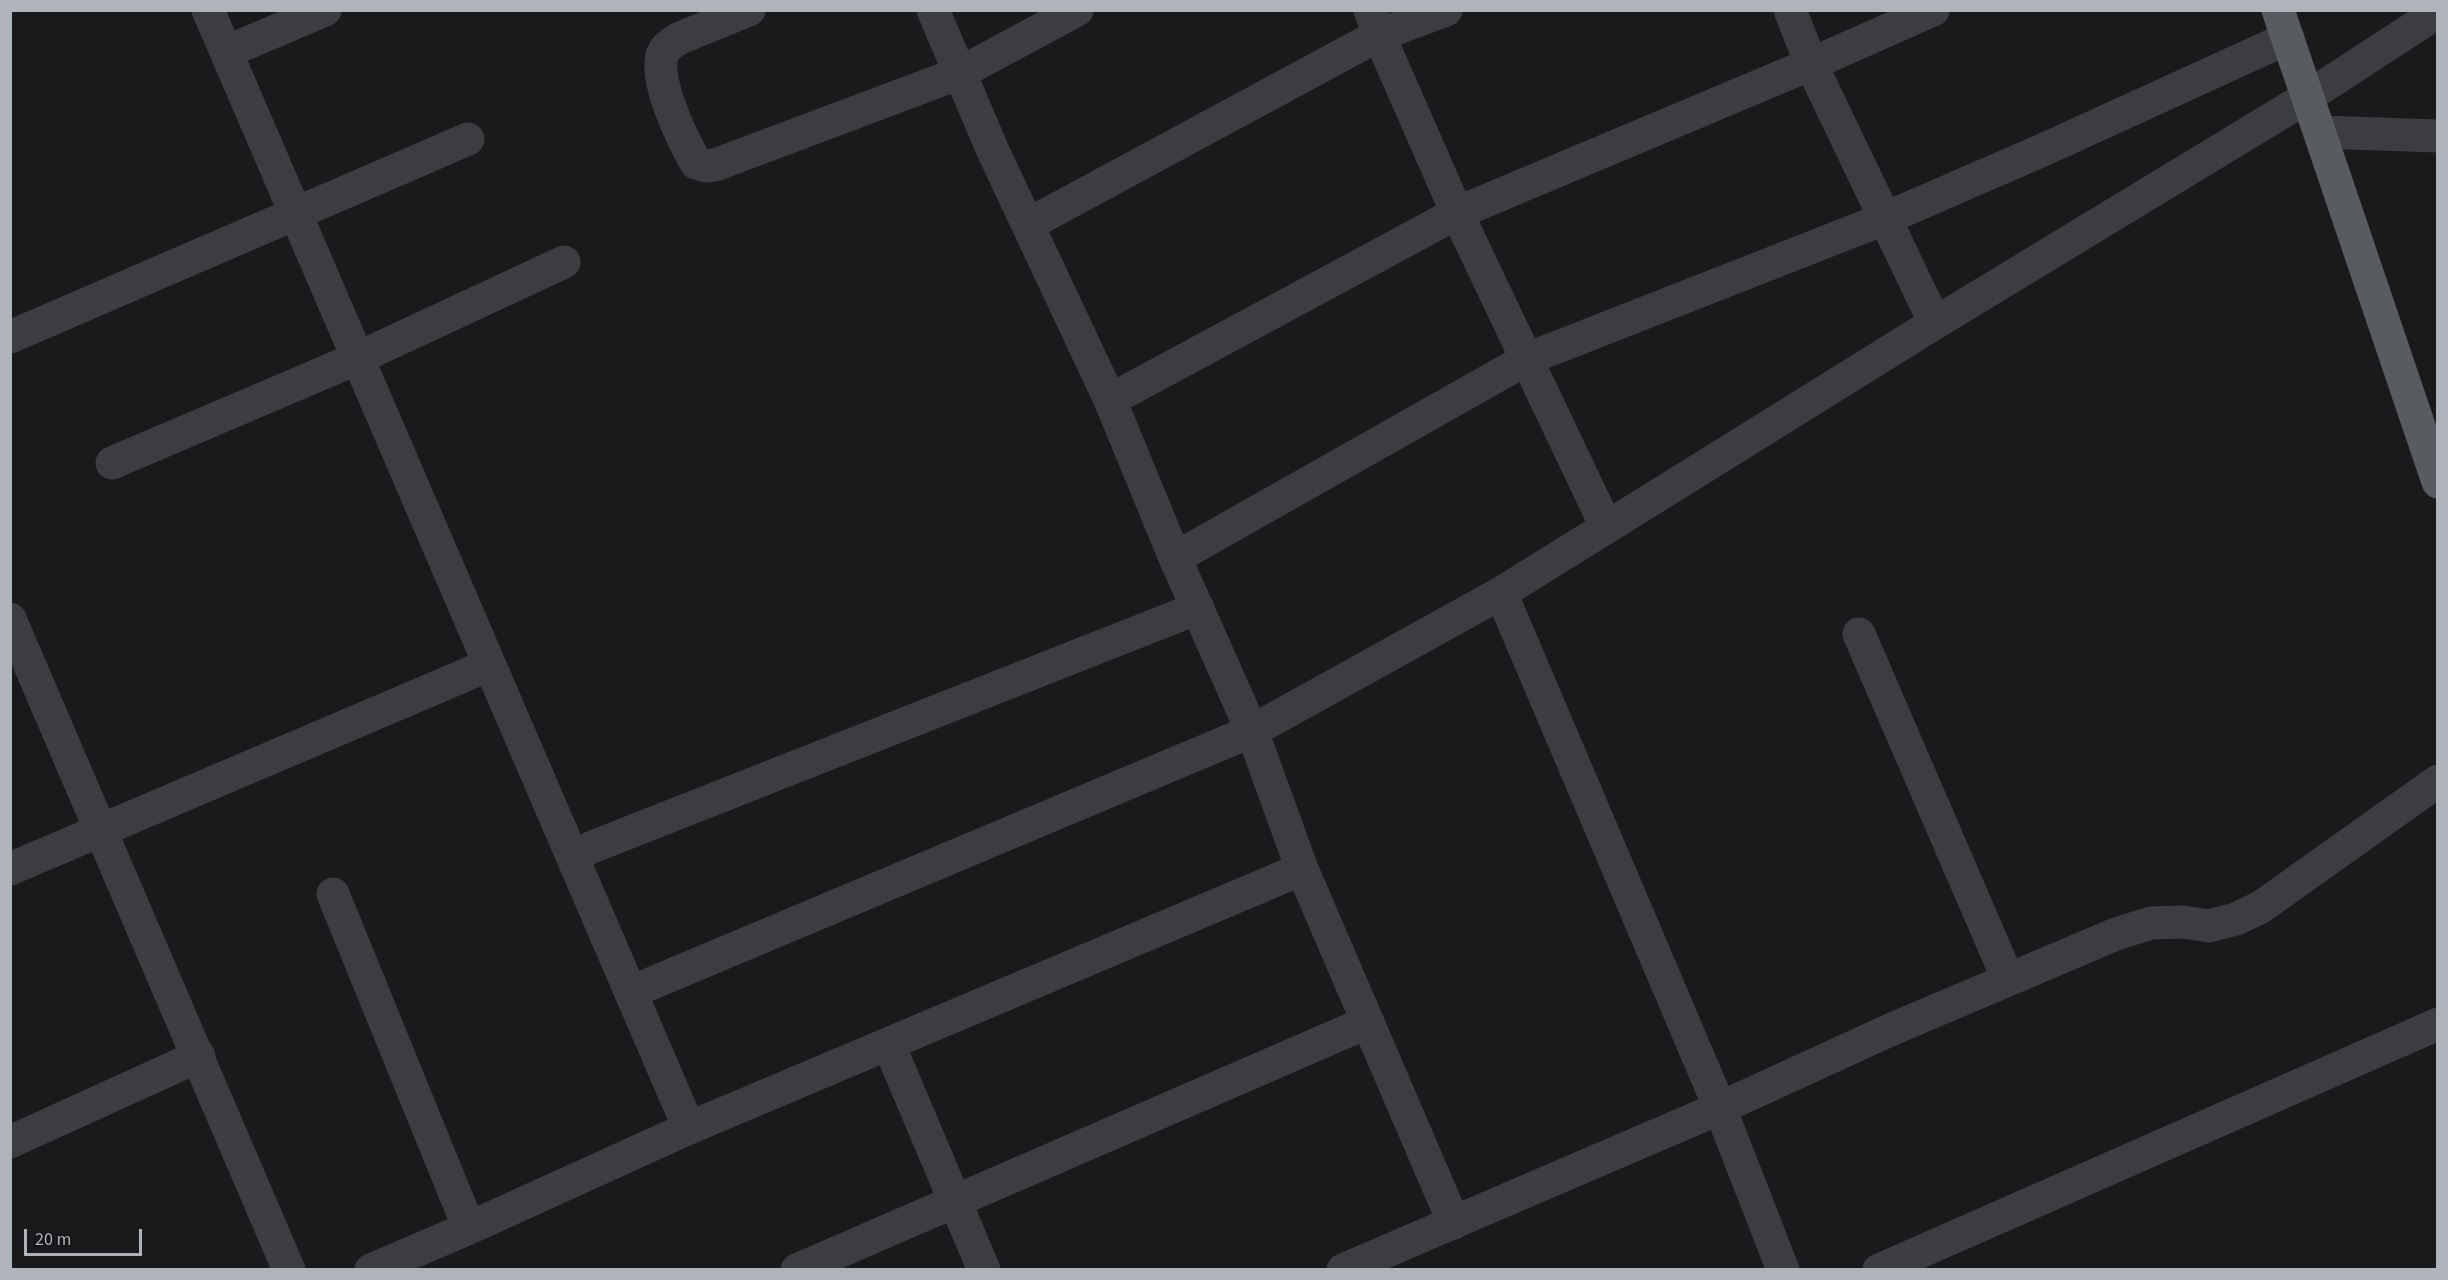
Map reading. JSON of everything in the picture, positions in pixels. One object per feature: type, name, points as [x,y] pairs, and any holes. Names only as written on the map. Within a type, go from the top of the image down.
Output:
[{"type":"main road","points":[[2283,24],[2438,482]]},
{"type":"street","points":[[208,10],[689,1128]]},
{"type":"street","points":[[226,52],[325,10]]},
{"type":"street","points":[[749,10],[680,38],[670,44],[663,53],[662,80],[678,132],[696,164],[716,165],[960,73],[1077,10]]},
{"type":"street","points":[[933,10],[993,150],[1110,400],[1175,558],[1252,731],[1302,869],[1454,1223]]},
{"type":"street","points":[[1029,224],[1375,23],[1446,10]]},
{"type":"street","points":[[1790,10],[1811,64],[1935,323]]},
{"type":"street","points":[[1110,400],[1456,213],[1811,64],[1933,10]]},
{"type":"street","points":[[631,992],[1252,731],[1501,593],[1935,323],[2309,96],[2438,12]]},
{"type":"street","points":[[1375,23],[1456,213],[1606,526]]},
{"type":"street","points":[[1175,558],[1527,359],[1884,219],[2045,149],[2283,24]]},
{"type":"street","points":[[2321,132],[2438,136]]},
{"type":"street","points":[[10,337],[468,140]]},
{"type":"street","points":[[112,463],[358,358],[564,262]]},
{"type":"street","points":[[1501,593],[1720,1108],[1783,1269]]},
{"type":"street","points":[[572,855],[1198,608]]},
{"type":"street","points":[[10,619],[289,1269]]},
{"type":"street","points":[[1859,634],[2008,979]]},
{"type":"street","points":[[10,869],[489,664]]},
{"type":"street","points":[[1343,1269],[1720,1108],[2008,979],[2116,934],[2151,923],[2182,922],[2210,926],[2236,919],[2261,907],[2438,781]]},
{"type":"street","points":[[371,1269],[469,1228],[689,1128],[1302,869]]},
{"type":"street","points":[[333,894],[469,1228]]},
{"type":"street","points":[[797,1269],[1368,1022]]},
{"type":"street","points":[[1880,1269],[2438,1024]]},
{"type":"street","points":[[889,1045],[984,1269]]},
{"type":"street","points":[[10,1142],[199,1056]]}]
